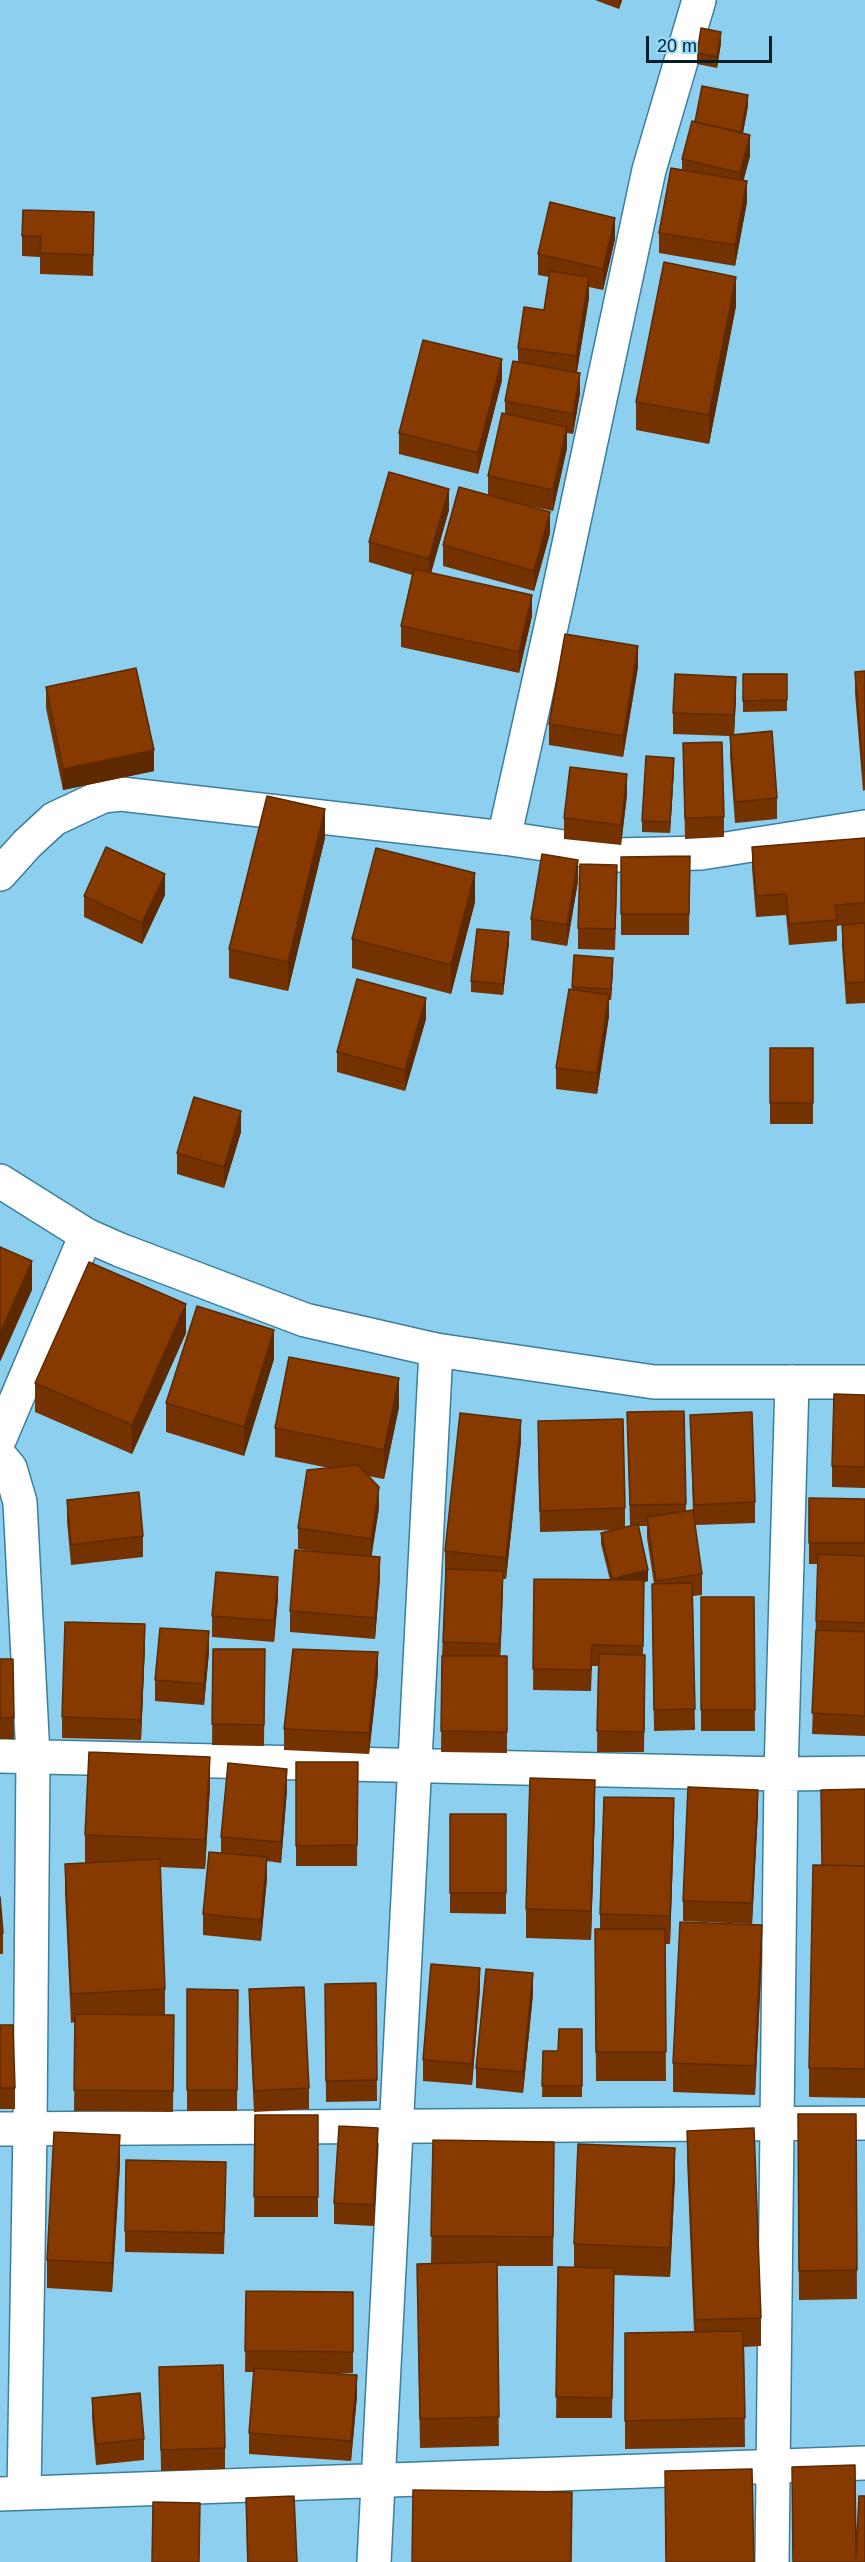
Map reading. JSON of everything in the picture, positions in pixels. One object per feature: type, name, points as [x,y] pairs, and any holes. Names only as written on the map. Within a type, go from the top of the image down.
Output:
[{"type":"main road","points":[[504,838],[560,589],[649,170],[699,0]]},
{"type":"main road","points":[[0,874],[54,819],[103,796],[121,794],[504,838],[617,855],[701,853],[865,827]]},
{"type":"main road","points":[[0,1180],[86,1235],[305,1320],[436,1350],[654,1382],[865,1382]]},
{"type":"main road","points":[[0,1438],[86,1235]]},
{"type":"main road","points":[[374,2562],[436,1350]]},
{"type":"main road","points":[[772,2562],[782,1774],[792,1382]]},
{"type":"main road","points":[[0,1456],[10,1468],[20,1502],[33,1756],[15,2129],[12,2493],[865,2463]]},
{"type":"main road","points":[[0,1756],[782,1774],[865,1773]]},
{"type":"main road","points":[[15,2129],[865,2123]]},
{"type":"building","points":[[701,28],[721,32],[717,57],[697,53]]},
{"type":"building","points":[[702,86],[748,95],[741,132],[695,122]]},
{"type":"building","points":[[692,121],[750,135],[740,173],[682,159]]},
{"type":"building","points":[[671,168],[747,181],[735,245],[659,233]]},
{"type":"building","points":[[550,202],[615,218],[603,269],[538,254]]},
{"type":"building","points":[[23,210],[94,212],[93,255],[40,253],[41,236],[22,236]]},
{"type":"building","points":[[664,262],[736,277],[709,415],[636,402]]},
{"type":"building","points":[[550,271],[589,277],[576,356],[518,348],[524,307],[544,310]]},
{"type":"building","points":[[423,340],[502,359],[478,453],[399,433]]},
{"type":"building","points":[[513,361],[580,373],[573,414],[505,401]]},
{"type":"building","points":[[502,413],[567,427],[553,490],[488,476]]},
{"type":"building","points":[[389,472],[449,489],[429,559],[369,542]]},
{"type":"building","points":[[459,487],[550,512],[534,571],[443,545]]},
{"type":"building","points":[[414,569],[532,595],[519,652],[401,626]]},
{"type":"building","points":[[565,634],[638,646],[623,736],[549,724]]},
{"type":"building","points":[[136,668],[154,750],[63,769],[46,687]]},
{"type":"building","points":[[865,671],[865,770],[863,770],[855,672]]},
{"type":"building","points":[[675,674],[736,677],[734,715],[673,713]]},
{"type":"building","points":[[743,674],[787,674],[787,700],[743,701]]},
{"type":"building","points":[[772,731],[777,798],[735,802],[730,735]]},
{"type":"building","points":[[722,742],[724,817],[685,818],[683,743]]},
{"type":"building","points":[[646,756],[674,758],[670,822],[642,821]]},
{"type":"building","points":[[570,767],[627,774],[621,825],[564,818]]},
{"type":"building","points":[[267,796],[325,809],[288,962],[229,949]]},
{"type":"building","points":[[865,838],[865,903],[835,905],[837,920],[789,924],[786,894],[756,896],[752,847]]},
{"type":"building","points":[[106,847],[165,874],[142,923],[84,896]]},
{"type":"building","points":[[376,848],[475,873],[451,965],[352,939]]},
{"type":"building","points":[[542,854],[578,860],[567,925],[531,919]]},
{"type":"building","points":[[690,856],[689,914],[621,914],[621,857]]},
{"type":"building","points":[[580,864],[617,865],[615,929],[578,928]]},
{"type":"building","points":[[865,923],[865,982],[846,983],[842,925]]},
{"type":"building","points":[[477,929],[509,932],[503,984],[471,981]]},
{"type":"building","points":[[574,955],[613,958],[611,989],[572,987]]},
{"type":"building","points":[[357,979],[426,998],[405,1070],[337,1052]]},
{"type":"building","points":[[569,989],[609,995],[597,1073],[556,1068]]},
{"type":"building","points":[[770,1048],[813,1048],[813,1103],[770,1103]]},
{"type":"building","points":[[194,1097],[241,1111],[224,1167],[177,1153]]},
{"type":"building","points":[[0,1247],[32,1261],[0,1333]]},
{"type":"building","points":[[89,1262],[186,1304],[132,1425],[35,1383]]},
{"type":"building","points":[[197,1306],[274,1330],[244,1427],[166,1403]]},
{"type":"building","points":[[289,1357],[399,1378],[384,1450],[275,1428]]},
{"type":"building","points":[[834,1394],[865,1395],[865,1467],[832,1466]]},
{"type":"building","points":[[684,1411],[686,1504],[630,1505],[627,1412]]},
{"type":"building","points":[[752,1412],[755,1502],[694,1505],[690,1415]]},
{"type":"building","points":[[460,1413],[521,1420],[506,1558],[445,1551]]},
{"type":"building","points":[[623,1419],[625,1508],[540,1511],[538,1421]]},
{"type":"building","points":[[358,1465],[379,1487],[371,1539],[298,1528],[307,1470]]},
{"type":"building","points":[[139,1492],[143,1536],[71,1545],[67,1500]]},
{"type":"building","points":[[809,1498],[865,1499],[865,1543],[809,1543]]},
{"type":"building","points":[[693,1510],[702,1574],[656,1581],[647,1517]]},
{"type":"building","points":[[638,1524],[648,1570],[612,1579],[601,1533]]},
{"type":"building","points":[[295,1550],[380,1557],[375,1618],[290,1611]]},
{"type":"building","points":[[818,1554],[865,1556],[865,1623],[816,1621]]},
{"type":"building","points":[[446,1569],[503,1571],[500,1644],[443,1642]]},
{"type":"building","points":[[216,1572],[278,1577],[274,1621],[212,1616]]},
{"type":"building","points":[[534,1579],[644,1580],[643,1646],[592,1645],[591,1670],[533,1669]]},
{"type":"building","points":[[692,1583],[695,1709],[654,1710],[652,1584]]},
{"type":"building","points":[[701,1597],[754,1597],[755,1710],[701,1710]]},
{"type":"building","points":[[65,1622],[145,1624],[141,1720],[62,1717]]},
{"type":"building","points":[[160,1628],[209,1631],[204,1684],[155,1680]]},
{"type":"building","points":[[816,1630],[865,1632],[865,1716],[812,1713]]},
{"type":"building","points":[[213,1649],[265,1649],[264,1725],[212,1724]]},
{"type":"building","points":[[293,1649],[378,1652],[369,1733],[284,1729]]},
{"type":"building","points":[[599,1654],[645,1655],[644,1732],[597,1731]]},
{"type":"building","points":[[442,1656],[507,1656],[507,1732],[441,1731]]},
{"type":"building","points":[[0,1659],[13,1659],[14,1718],[0,1718]]},
{"type":"building","points":[[89,1752],[210,1757],[205,1840],[85,1835]]},
{"type":"building","points":[[296,1762],[358,1762],[357,1845],[296,1846]]},
{"type":"building","points":[[228,1763],[287,1769],[281,1842],[221,1837]]},
{"type":"building","points":[[530,1778],[595,1780],[591,1911],[526,1909]]},
{"type":"building","points":[[688,1787],[758,1790],[752,1903],[683,1901]]},
{"type":"building","points":[[865,1789],[865,1866],[822,1865],[821,1790]]},
{"type":"building","points":[[604,1797],[674,1798],[670,1916],[600,1914]]},
{"type":"building","points":[[450,1814],[506,1814],[506,1893],[450,1893]]},
{"type":"building","points":[[209,1852],[267,1857],[261,1920],[203,1914]]},
{"type":"building","points":[[160,1859],[165,1989],[71,1994],[65,1864]]},
{"type":"building","points":[[813,1865],[865,1866],[865,2069],[809,2068]]},
{"type":"building","points":[[0,1897],[3,1933],[0,1934]]},
{"type":"building","points":[[680,1922],[762,1925],[755,2066],[673,2063]]},
{"type":"building","points":[[595,1929],[665,1929],[666,2052],[596,2052]]},
{"type":"building","points":[[431,1964],[480,1968],[472,2064],[423,2060]]},
{"type":"building","points":[[486,1969],[533,1973],[523,2072],[476,2068]]},
{"type":"building","points":[[376,1983],[377,2080],[326,2081],[325,1984]]},
{"type":"building","points":[[304,1987],[309,2088],[254,2091],[249,1989]]},
{"type":"building","points":[[187,1989],[238,1990],[237,2090],[187,2090]]},
{"type":"building","points":[[75,2014],[174,2015],[173,2091],[74,2090]]},
{"type":"building","points":[[0,2025],[13,2025],[15,2088],[0,2088]]},
{"type":"building","points":[[559,2029],[582,2029],[582,2086],[542,2086],[543,2051],[558,2051]]},
{"type":"building","points":[[798,2114],[856,2114],[857,2270],[799,2271]]},
{"type":"building","points":[[255,2115],[318,2115],[318,2197],[254,2197]]},
{"type":"building","points":[[339,2126],[378,2128],[374,2205],[334,2203]]},
{"type":"building","points":[[754,2128],[761,2318],[695,2320],[687,2131]]},
{"type":"building","points":[[54,2132],[120,2135],[112,2263],[47,2260]]},
{"type":"building","points":[[433,2140],[554,2142],[553,2237],[431,2236]]},
{"type":"building","points":[[578,2144],[675,2148],[670,2248],[574,2244]]},
{"type":"building","points":[[126,2160],[226,2162],[224,2233],[125,2231]]},
{"type":"building","points":[[497,2262],[499,2417],[420,2419],[417,2264]]},
{"type":"building","points":[[558,2267],[614,2268],[612,2398],[556,2397]]},
{"type":"building","points":[[246,2291],[353,2292],[353,2352],[245,2351]]},
{"type":"building","points":[[743,2331],[745,2418],[625,2421],[625,2333]]},
{"type":"building","points":[[223,2365],[225,2448],[161,2450],[159,2367]]},
{"type":"building","points":[[254,2368],[357,2375],[351,2441],[249,2433]]},
{"type":"building","points":[[140,2393],[144,2439],[96,2444],[92,2398]]},
{"type":"building","points":[[855,2465],[856,2557],[859,2496],[865,2496],[865,2562],[793,2562],[792,2467]]},
{"type":"building","points":[[752,2469],[754,2562],[666,2562],[665,2471]]},
{"type":"building","points":[[413,2490],[572,2492],[571,2562],[412,2562]]},
{"type":"building","points":[[294,2496],[297,2562],[248,2562],[246,2498]]},
{"type":"building","points":[[153,2502],[200,2503],[199,2562],[152,2562]]}]
